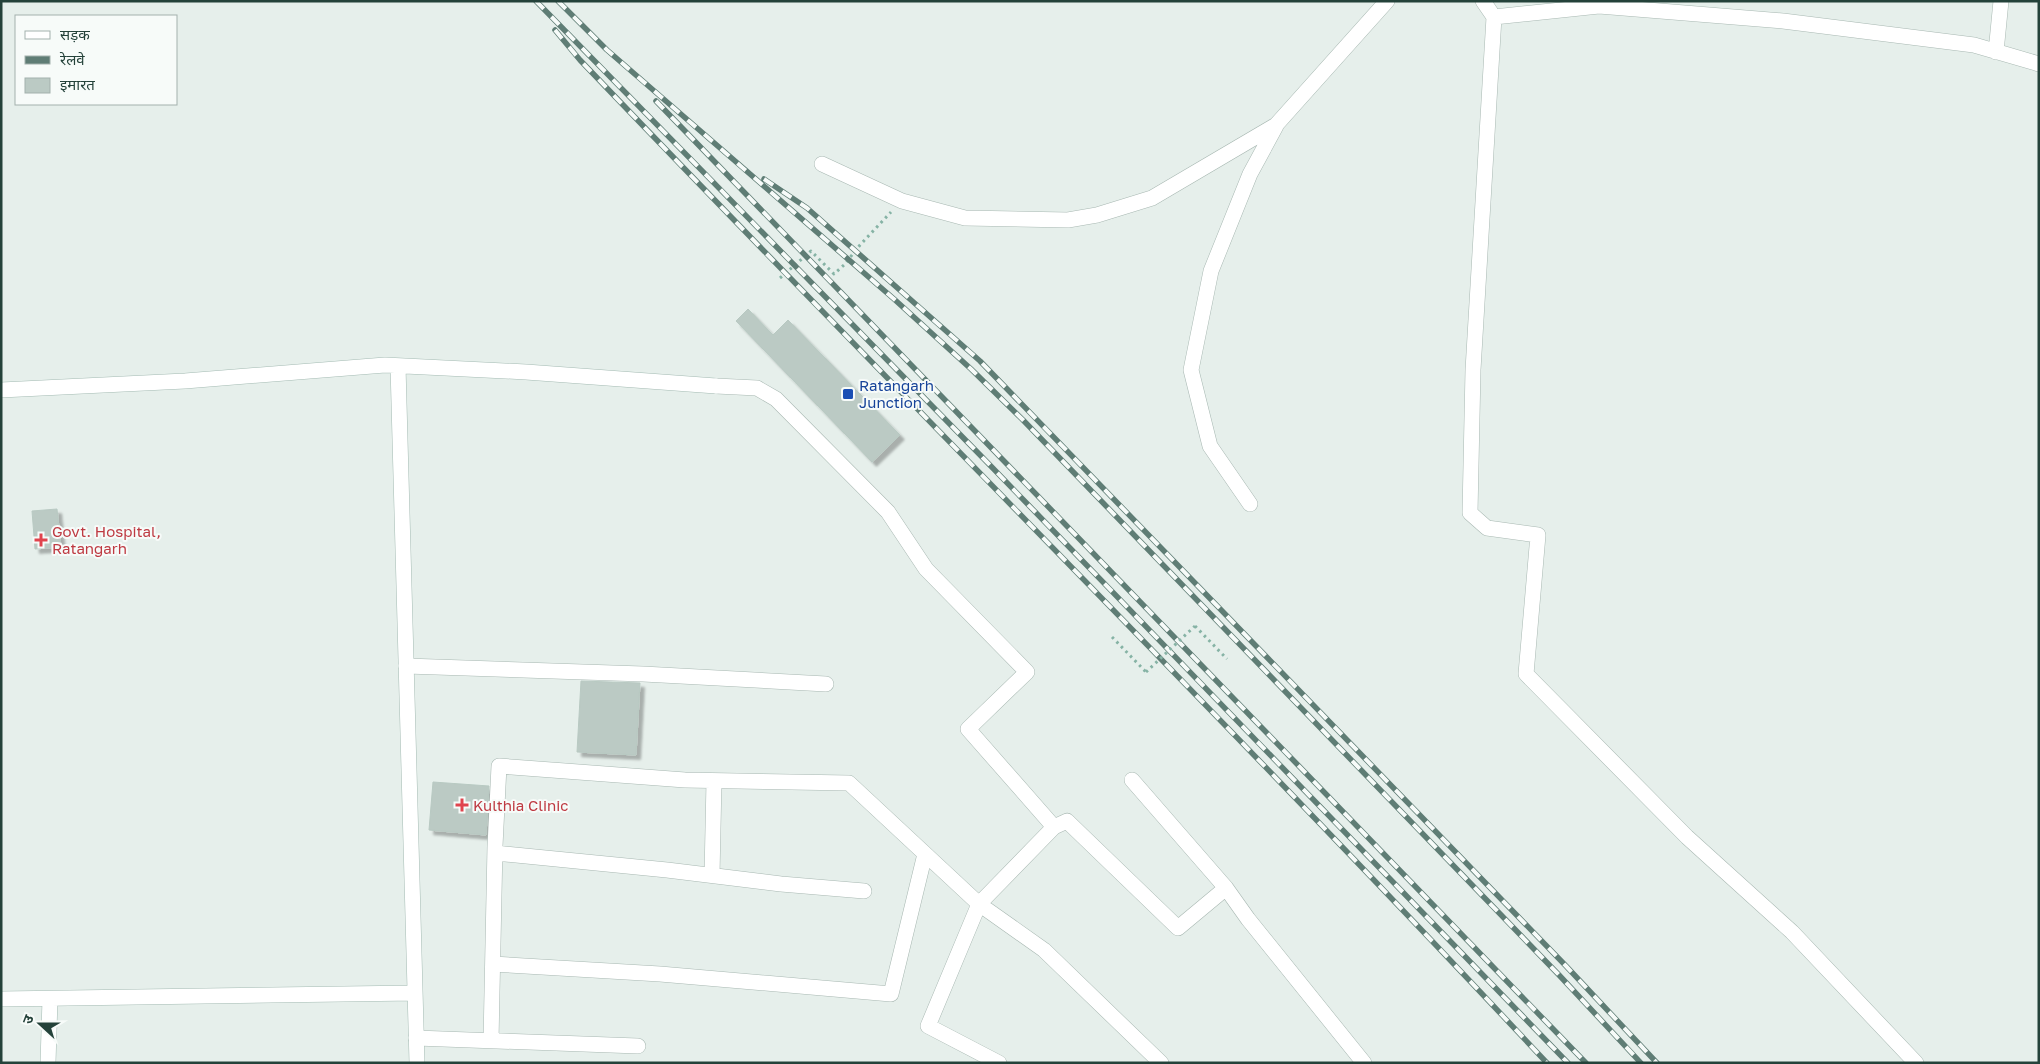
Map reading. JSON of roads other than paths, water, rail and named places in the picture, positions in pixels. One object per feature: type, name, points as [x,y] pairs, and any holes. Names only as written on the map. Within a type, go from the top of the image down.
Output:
[{"type":"street","points":[[1250,504],[1210,446],[1191,370],[1211,271],[1250,174],[1276,125],[1387,1]]},
{"type":"street","points":[[1483,1],[1494,17],[1473,370],[1470,513],[1488,528],[1538,535],[1526,674],[1688,837],[1792,932],[1916,1063]]},
{"type":"street","points":[[1996,52],[2001,1]]},
{"type":"street","points":[[1494,17],[1598,6],[1783,21],[1974,45],[2039,64]]},
{"type":"street","points":[[822,164],[902,201],[965,218],[1068,220],[1097,215],[1152,198],[1276,125]]},
{"type":"street","points":[[1,390],[185,381],[385,365],[757,388],[776,399],[888,512],[926,568],[1027,672],[968,729],[1054,827]]},
{"type":"street","points":[[398,366],[417,1063]]},
{"type":"street","points":[[406,666],[643,674],[826,684]]},
{"type":"street","points":[[491,1041],[499,766],[685,780],[849,783],[979,904],[1044,950],[1161,1063]]},
{"type":"street","points":[[712,875],[714,780]]},
{"type":"street","points":[[1132,780],[1226,888],[1248,920],[1360,1062]]},
{"type":"street","points":[[999,1063],[928,1026],[979,904],[1054,827],[1067,821],[1178,928],[1226,888]]},
{"type":"street","points":[[495,853],[712,875],[781,884],[864,891]]},
{"type":"street","points":[[493,964],[660,974],[891,994],[925,854]]},
{"type":"street","points":[[1,999],[415,993]]},
{"type":"street","points":[[48,1063],[50,999]]},
{"type":"street","points":[[416,1038],[638,1046]]},
{"type":"railway","points":[[536,1],[984,459],[1568,1063]]},
{"type":"railway","points":[[558,1],[607,50],[894,299],[971,369],[1023,420],[1559,975],[1641,1063]]},
{"type":"railway","points":[[555,30],[580,60],[1428,936],[1547,1063]]},
{"type":"railway","points":[[656,101],[1586,1063]]},
{"type":"railway","points":[[764,179],[807,208],[980,361],[1566,966],[1657,1063]]},
{"type":"place","name":"Ratangarh Junction","points":[[848,394]]},
{"type":"place","name":"Govt. Hospital, Ratangarh","points":[[41,540]]},
{"type":"place","name":"Kulthia Clinic","points":[[462,805]]}]
